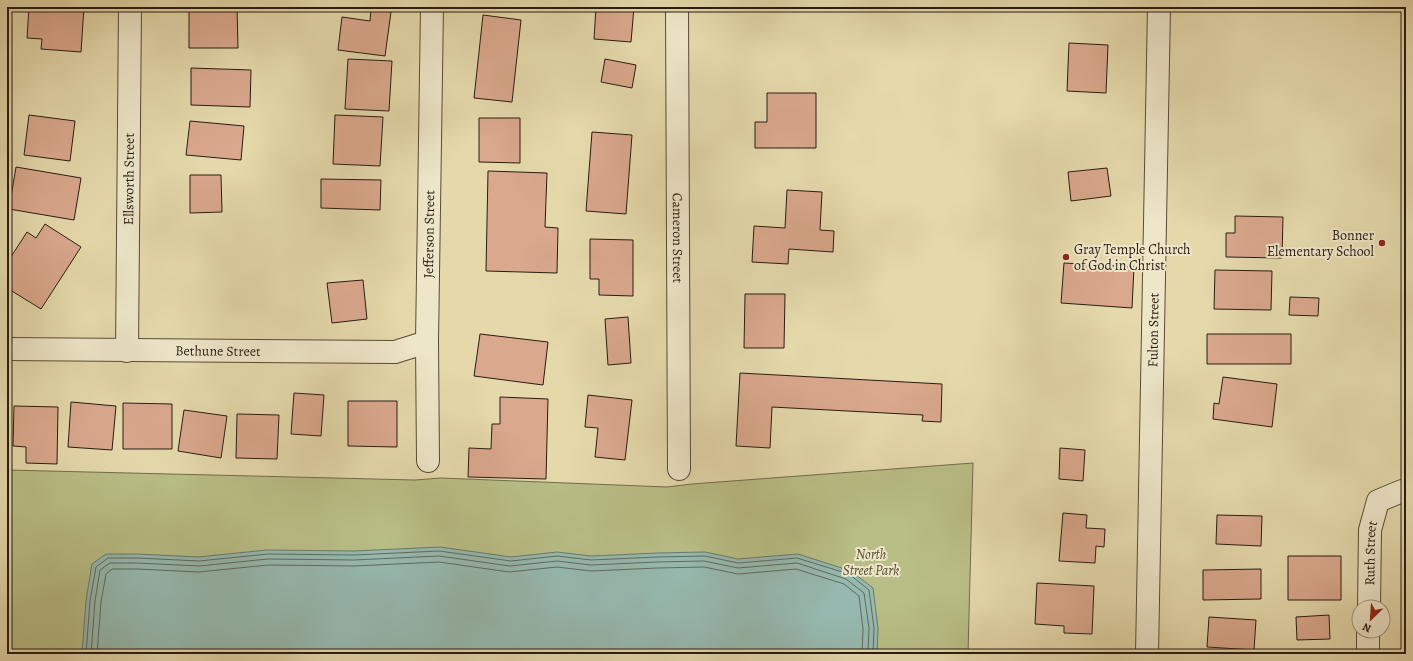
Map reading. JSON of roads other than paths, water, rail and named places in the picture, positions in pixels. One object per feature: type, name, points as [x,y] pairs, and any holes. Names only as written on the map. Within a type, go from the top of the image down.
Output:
[{"type":"street","name":"Ellsworth Street","points":[[127,350],[130,7]]},
{"type":"street","name":"Jefferson Street","points":[[428,461],[427,342],[432,7]]},
{"type":"street","name":"Cameron Street","points":[[677,7],[679,469]]},
{"type":"street","name":"Fulton Street","points":[[1147,654],[1159,7]]},
{"type":"street","name":"Bethune Street","points":[[7,349],[395,352],[427,342]]},
{"type":"street","name":"Ruth Street","points":[[1369,599],[1370,530],[1378,501],[1402,491],[1406,491]]},
{"type":"street","points":[[1368,639],[1368,654]]},
{"type":"water","points":[[440,547],[511,557],[557,552],[591,556],[705,552],[738,559],[798,554],[851,571],[873,588],[878,628],[877,654],[82,654],[86,600],[92,564],[106,554],[198,557],[267,550],[354,551]]},
{"type":"place","name":"Bonner Elementary School","points":[[1382,243]]},
{"type":"place","name":"Gray Temple Church of God in Christ","points":[[1066,257]]},
{"type":"park label","name":"North Street Park","points":[[871,562]]}]
